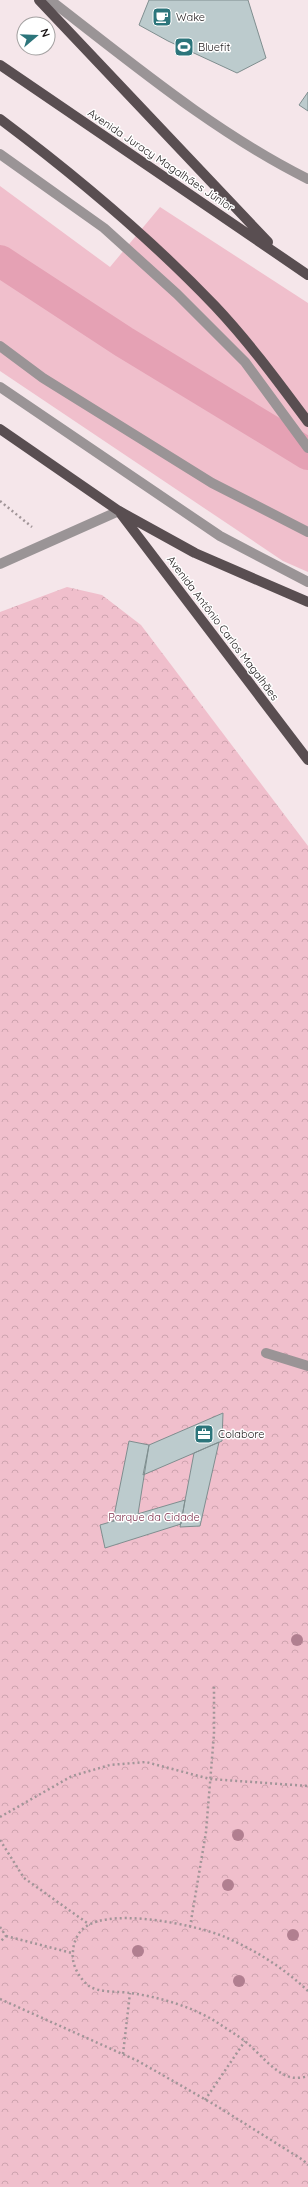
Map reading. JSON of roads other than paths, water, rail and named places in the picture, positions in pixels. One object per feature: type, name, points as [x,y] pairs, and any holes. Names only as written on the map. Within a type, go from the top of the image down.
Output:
[{"type":"main road","points":[[39,0],[281,256]]},
{"type":"main road","name":"Avenida Juracy Magalhães Júnior","points":[[0,65],[308,275]]},
{"type":"main road","points":[[0,119],[44,152],[128,222],[215,307],[271,373],[308,422]]},
{"type":"main road","points":[[0,429],[119,511],[195,553],[308,602]]},
{"type":"main road","name":"Avenida Antônio Carlos Magalhães","points":[[119,511],[308,760]]},
{"type":"street","points":[[50,0],[210,122],[280,165],[308,179]]},
{"type":"street","points":[[0,154],[104,228],[177,294],[245,362],[308,448]]},
{"type":"street","points":[[0,346],[43,378],[212,483],[308,532]]},
{"type":"street","points":[[0,387],[220,536],[308,582]]},
{"type":"street","points":[[0,564],[48,541],[119,511]]},
{"type":"street","points":[[266,1353],[308,1366]]},
{"type":"waterway","points":[[0,261],[124,342],[308,454]]},
{"type":"place","name":"Wake","points":[[162,17]]},
{"type":"place","name":"Bluefit","points":[[184,47]]},
{"type":"place","name":"Colabore","points":[[204,1434]]},
{"type":"park label","name":"Parque da Cidade","points":[[154,1517]]}]
